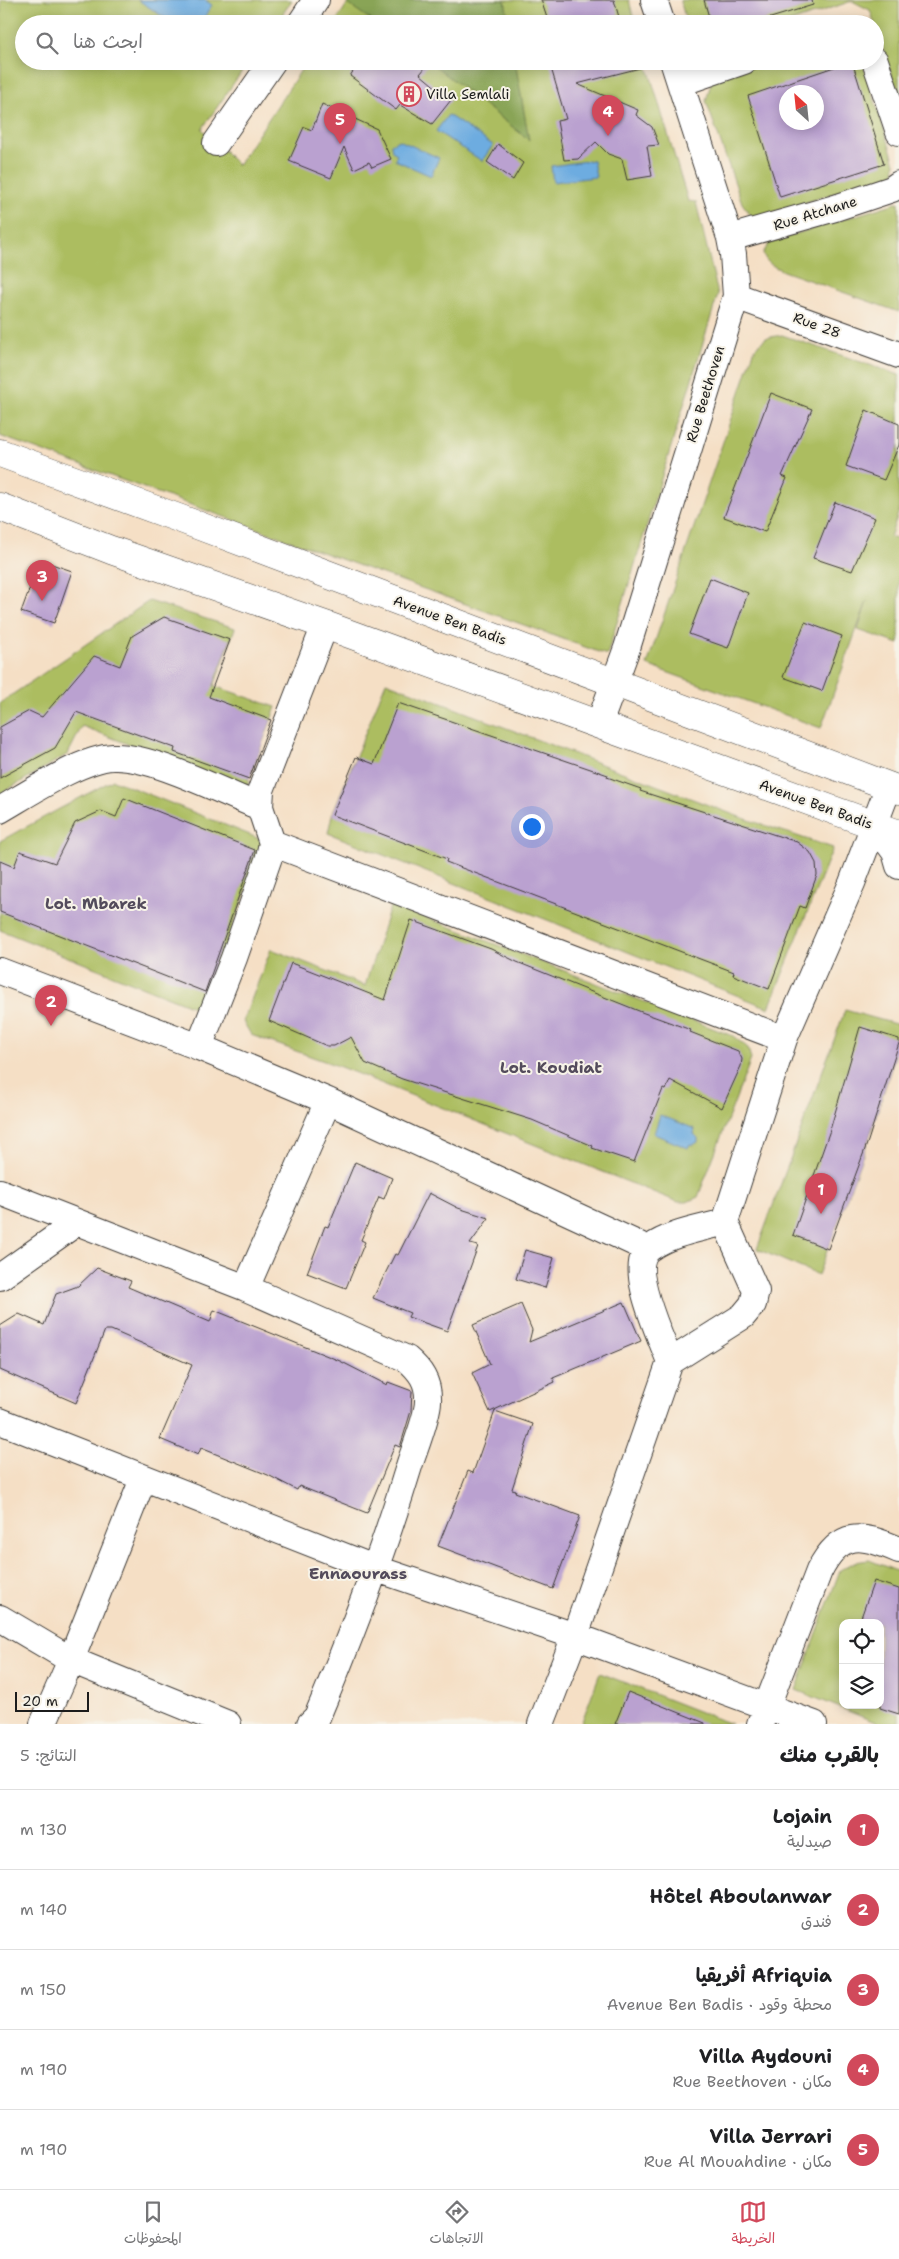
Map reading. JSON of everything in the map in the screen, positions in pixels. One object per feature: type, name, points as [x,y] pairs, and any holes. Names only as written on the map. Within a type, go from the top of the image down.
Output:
[{"type":"main road","name":"Avenue Ben Badis","points":[[0,453],[77,480],[894,788]]},
{"type":"main road","name":"Avenue Ben Badis","points":[[0,507],[112,550],[325,625],[887,829]]},
{"type":"street","points":[[306,15],[316,0]]},
{"type":"street","points":[[654,0],[659,15]]},
{"type":"street","points":[[216,143],[268,70]]},
{"type":"street","points":[[676,72],[688,70]]},
{"type":"street","points":[[878,70],[899,132]]},
{"type":"street","name":"Rue Beethoven","points":[[598,724],[615,682],[736,296],[730,238],[676,72]]},
{"type":"street","name":"Rue Atchane","points":[[730,238],[835,208],[892,189],[899,184]]},
{"type":"street","name":"Rue 28","points":[[736,296],[899,355]]},
{"type":"street","points":[[199,1047],[234,958],[272,843],[260,807],[261,790],[325,625]]},
{"type":"street","points":[[0,810],[87,763],[112,757],[145,761],[260,807]]},
{"type":"street","points":[[541,1724],[575,1636],[670,1362],[743,1316],[753,1304],[756,1291],[725,1222],[784,1039],[852,883],[887,829],[894,788]]},
{"type":"street","points":[[887,829],[899,866]]},
{"type":"street","points":[[272,843],[784,1039]]},
{"type":"street","points":[[0,971],[199,1047],[328,1101],[648,1249]]},
{"type":"street","points":[[246,1288],[328,1101]]},
{"type":"street","points":[[0,1192],[246,1288],[406,1359],[418,1368],[424,1377],[429,1402],[343,1656],[317,1717],[310,1724]]},
{"type":"street","points":[[670,1362],[642,1286],[641,1262],[648,1249],[668,1237],[725,1222]]},
{"type":"street","points":[[0,1277],[76,1223]]},
{"type":"street","points":[[0,1421],[143,1479],[374,1568],[575,1636],[764,1715],[814,1724]]},
{"type":"street","points":[[43,1724],[72,1660],[143,1479]]},
{"type":"street","points":[[764,1715],[819,1571],[828,1553],[840,1542],[854,1538],[875,1540],[899,1550]]},
{"type":"street","points":[[0,1618],[72,1660],[228,1724]]},
{"type":"green space","points":[[1,0],[292,0],[282,15],[15,15],[15,70],[243,70],[202,129],[238,165],[301,70],[649,70],[688,201],[696,202],[718,294],[607,655],[0,436]]},
{"type":"green space","points":[[350,0],[629,0],[633,15],[340,15]]},
{"type":"green space","points":[[350,0],[505,0],[508,15],[364,15],[348,4]]},
{"type":"green space","points":[[680,0],[899,0],[899,97],[884,52],[884,15],[872,15],[870,10],[852,1],[811,15],[684,15]]},
{"type":"green space","points":[[440,70],[517,70],[529,140]]},
{"type":"green space","points":[[741,70],[865,70],[895,163],[894,175],[758,217],[751,216],[742,203],[706,101],[711,83],[716,78]]},
{"type":"green space","points":[[899,202],[899,312],[783,271],[764,257],[763,253],[770,242]]},
{"type":"green space","points":[[782,335],[899,375],[899,511],[890,537],[899,540],[899,644],[858,630],[867,601],[821,728],[647,665],[755,348],[766,338]]},
{"type":"green space","points":[[149,601],[235,628],[214,686],[276,707],[249,778],[247,791],[82,726],[68,754],[0,794],[0,703]]},
{"type":"green space","points":[[386,682],[737,816],[833,848],[769,1008],[328,833],[332,815]]},
{"type":"green space","points":[[113,780],[265,841],[201,1010],[0,930],[0,841]]},
{"type":"green space","points":[[391,904],[733,1036],[748,1048],[751,1059],[698,1197],[687,1202],[678,1202],[338,1066],[251,1035],[243,1021],[271,949],[365,986]]},
{"type":"green space","points":[[845,1010],[899,1025],[899,1043],[868,1141],[818,1275],[757,1249]]},
{"type":"green space","points":[[869,1560],[899,1572],[899,1724],[880,1724],[843,1709],[884,1709],[884,1619],[839,1619],[839,1707],[796,1690],[840,1570],[855,1562]]},
{"type":"green space","points":[[600,1673],[731,1724],[581,1724]]},
{"type":"water","points":[[138,0],[205,0],[212,5],[206,15],[160,15]]},
{"type":"water","points":[[448,115],[493,145],[482,161],[436,131]]},
{"type":"water","points":[[399,140],[439,158],[431,176],[395,160],[397,154],[392,151],[391,144]]},
{"type":"water","points":[[593,160],[596,177],[553,182],[551,166]]},
{"type":"water","points":[[660,1115],[695,1129],[694,1134],[698,1138],[698,1142],[693,1145],[690,1144],[688,1148],[654,1134]]},
{"type":"building","points":[[541,0],[614,0],[618,15],[546,15]]},
{"type":"building","points":[[704,0],[812,0],[813,5],[780,15],[708,15]]},
{"type":"building","name":"Villa Semlali","points":[[354,70],[423,70],[420,74],[451,100],[432,124],[400,105],[396,110],[350,76]]},
{"type":"building","points":[[552,70],[632,70],[577,84],[638,110],[636,115],[652,127],[659,145],[647,146],[652,176],[627,180],[622,159],[608,154],[596,142],[578,159],[564,160],[557,121],[566,119]]},
{"type":"building","points":[[825,70],[855,70],[884,164],[780,197],[748,96],[779,86],[779,130],[824,130],[824,85],[781,85]]},
{"type":"building","points":[[322,104],[377,129],[391,159],[372,167],[369,162],[354,169],[344,147],[331,178],[289,161],[304,127],[312,130]]},
{"type":"building","points":[[498,144],[523,163],[513,180],[487,162]]},
{"type":"building","points":[[771,393],[812,409],[782,476],[787,478],[765,532],[724,517]]},
{"type":"building","points":[[866,410],[899,424],[899,445],[884,480],[846,466]]},
{"type":"building","points":[[835,502],[875,518],[852,571],[813,558]]},
{"type":"building","points":[[40,560],[72,571],[54,623],[21,612]]},
{"type":"building","points":[[710,578],[748,593],[728,648],[689,634]]},
{"type":"building","points":[[164,617],[230,640],[209,697],[271,720],[249,779],[174,752],[175,748],[76,712],[55,748],[0,778],[0,727],[29,711],[42,717],[94,656],[120,666],[132,636]]},
{"type":"building","points":[[805,622],[842,636],[822,691],[783,677]]},
{"type":"building","points":[[398,703],[608,775],[607,777],[641,789],[640,791],[797,842],[810,852],[816,863],[817,875],[805,908],[800,906],[769,989],[733,975],[734,972],[446,862],[447,859],[332,815],[356,757],[374,764]]},
{"type":"building","points":[[124,798],[255,850],[205,992],[0,912],[0,861],[14,867],[20,851],[55,863],[75,823],[101,811],[116,817]]},
{"type":"building","points":[[411,920],[491,949],[517,962],[691,1030],[690,1032],[738,1051],[742,1059],[741,1066],[722,1108],[670,1080],[666,1090],[663,1089],[634,1162],[592,1148],[593,1146],[532,1120],[402,1079],[365,1063],[351,1037],[334,1046],[327,1046],[269,1021],[291,963],[385,1000]]},
{"type":"building","points":[[860,1027],[899,1039],[899,1043],[868,1141],[828,1249],[793,1235],[830,1130]]},
{"type":"building","points":[[355,1162],[392,1178],[384,1199],[379,1197],[361,1240],[365,1242],[346,1288],[307,1273],[325,1226],[328,1227]]},
{"type":"building","points":[[429,1193],[458,1208],[489,1218],[470,1244],[478,1246],[447,1331],[408,1317],[410,1313],[373,1298],[395,1254],[398,1255]]},
{"type":"building","points":[[525,1250],[554,1258],[545,1288],[516,1279]]},
{"type":"building","points":[[97,1268],[131,1281],[128,1287],[210,1322],[214,1310],[340,1361],[387,1385],[388,1382],[412,1391],[411,1411],[400,1447],[395,1445],[367,1513],[299,1486],[297,1490],[268,1475],[201,1448],[198,1455],[160,1439],[192,1365],[111,1330],[105,1330],[76,1403],[0,1370],[0,1326],[19,1314],[44,1325],[56,1294],[78,1286]]},
{"type":"building","points":[[624,1302],[641,1341],[553,1378],[555,1382],[490,1412],[472,1373],[490,1364],[473,1325],[521,1304],[532,1330],[529,1342]]},
{"type":"building","points":[[495,1411],[533,1424],[512,1489],[516,1490],[515,1492],[580,1516],[553,1589],[438,1546],[468,1471],[473,1473]]},
{"type":"building","points":[[874,1581],[899,1589],[899,1714],[883,1709],[884,1619],[860,1619]]},
{"type":"building","points":[[628,1692],[705,1723],[705,1724],[615,1724]]},
{"type":"place","name":"Villa Semlali","points":[[409,94]]},
{"type":"place","name":"Villa Aydouni","points":[[608,136]]},
{"type":"place","name":"Villa Jerrari","points":[[340,144]]},
{"type":"place","name":"Afriquia أفريقيا","points":[[42,601]]},
{"type":"place","name":"Hôtel Aboulanwar","points":[[51,1026]]},
{"type":"place","name":"Lojain","points":[[821,1214]]},
{"type":"district","name":"Lot. Mbarek","points":[[96,903]]},
{"type":"district","name":"Lot. Koudiat","points":[[551,1067]]},
{"type":"district","name":"Ennaourass","points":[[358,1573]]}]
